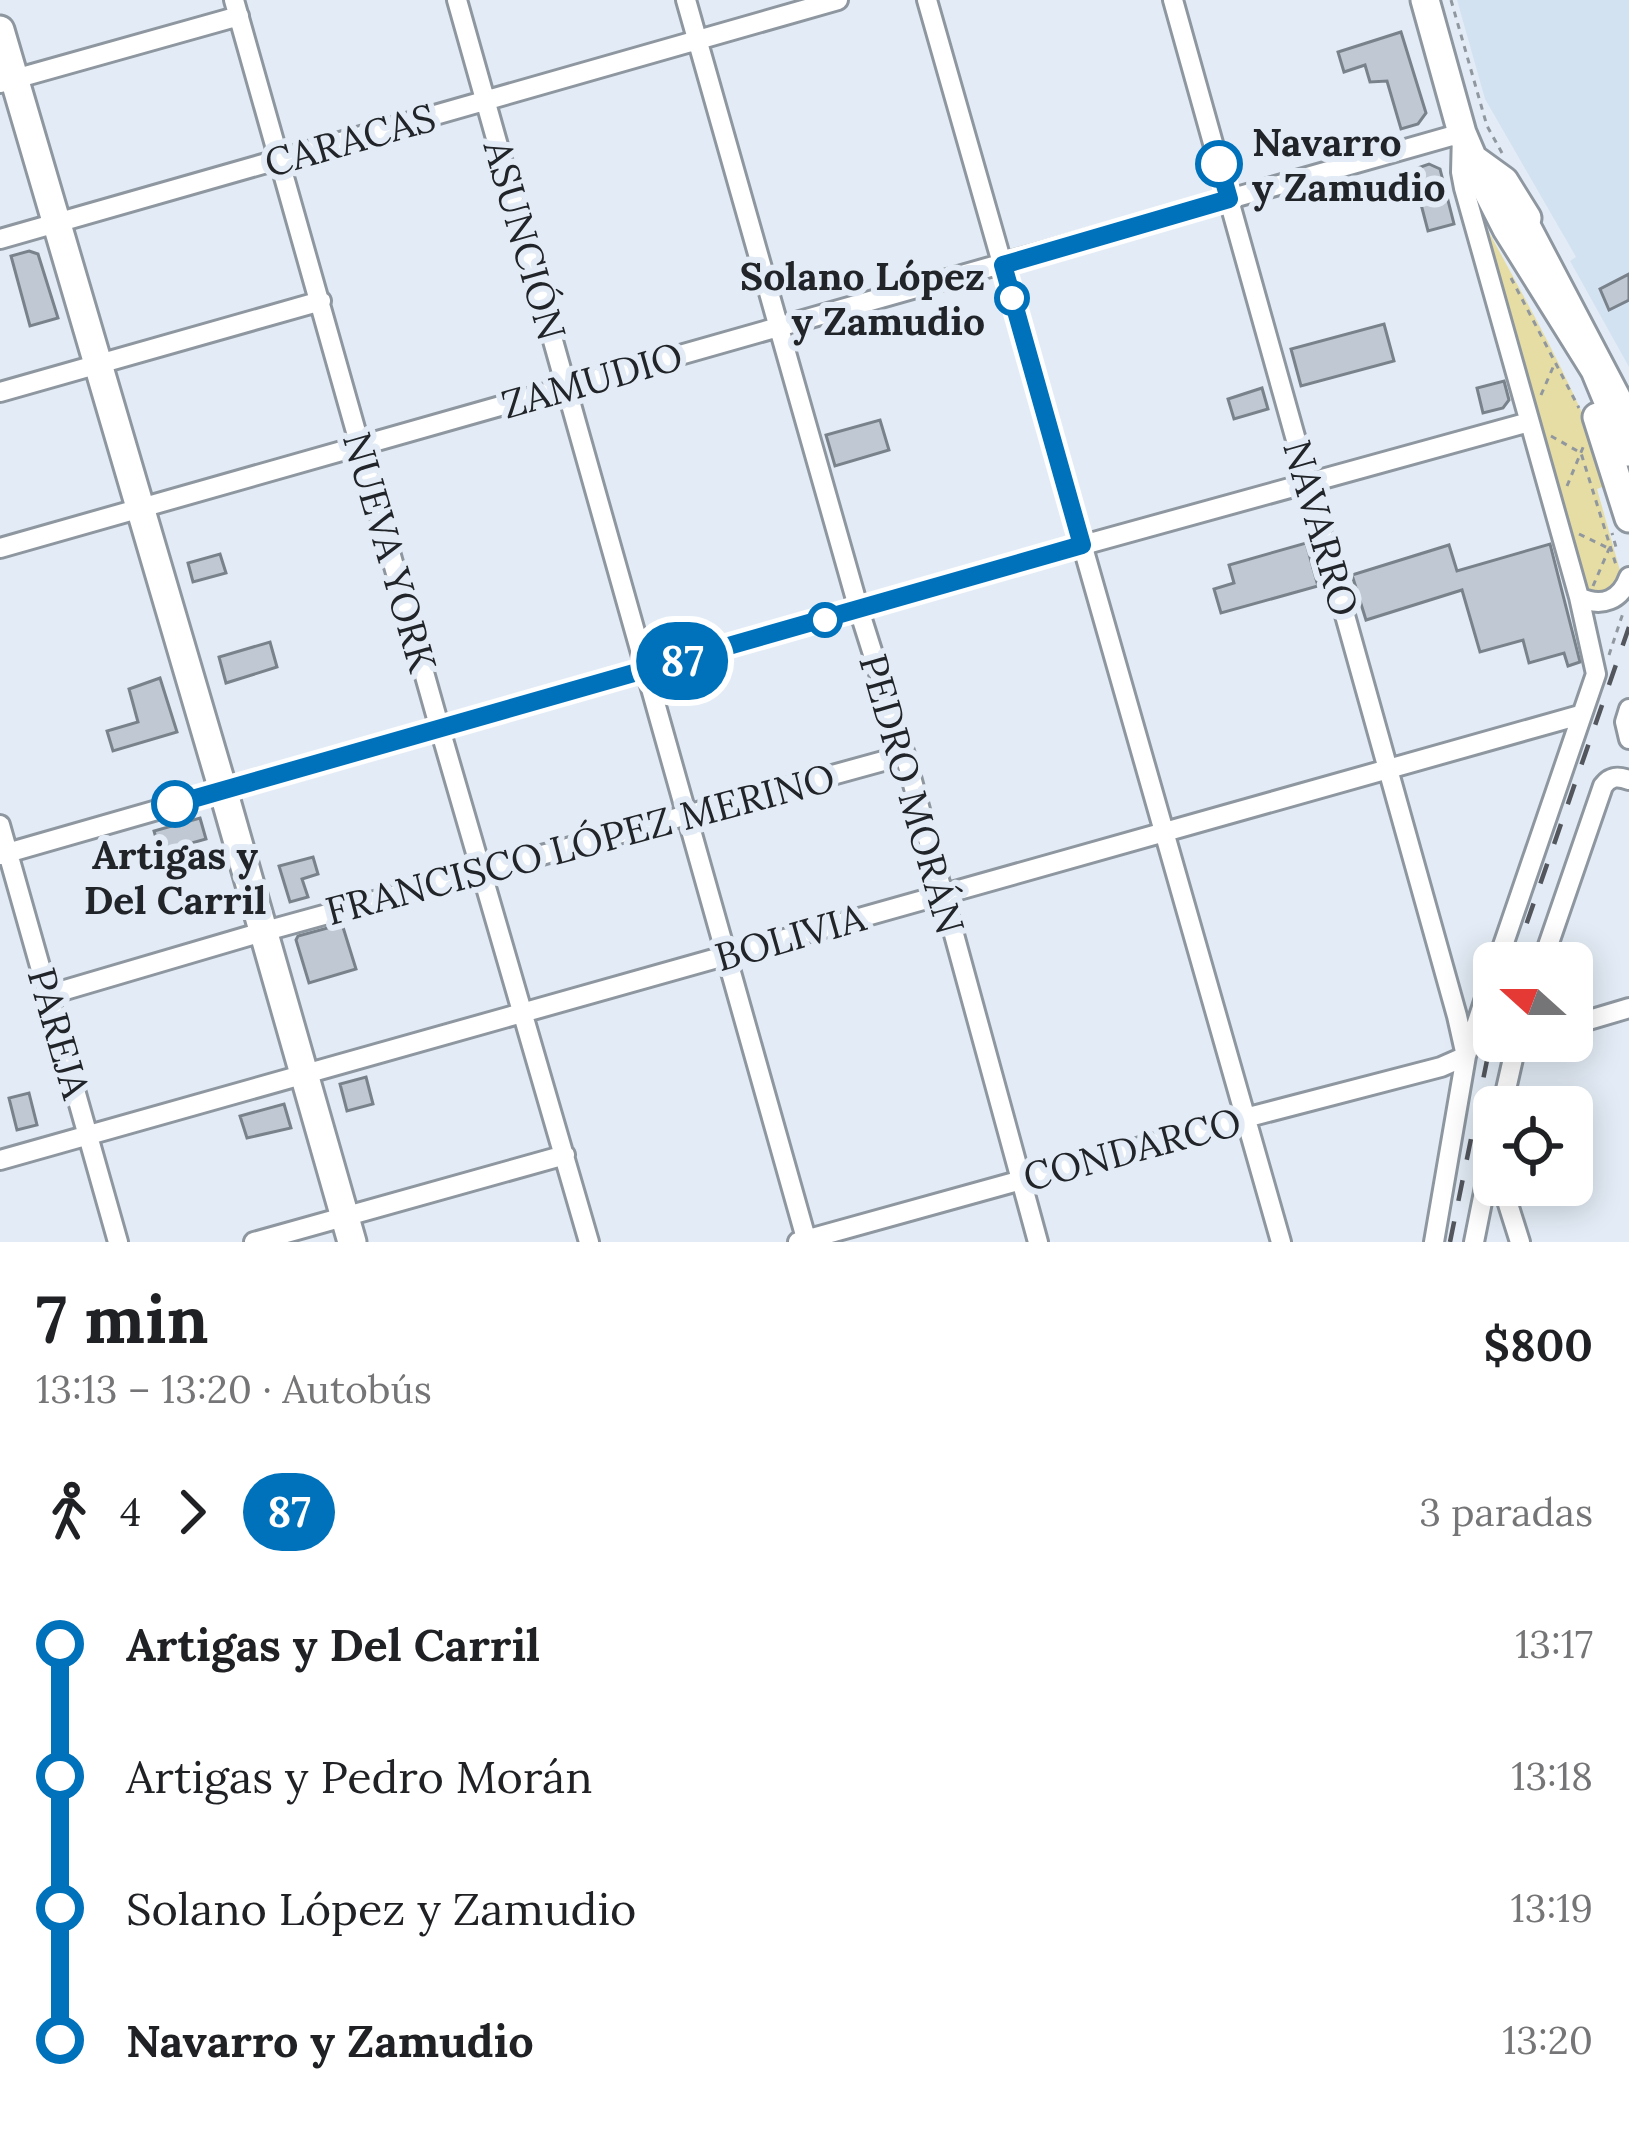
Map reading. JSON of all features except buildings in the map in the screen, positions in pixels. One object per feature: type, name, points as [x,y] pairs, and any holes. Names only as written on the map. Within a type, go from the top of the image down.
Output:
[{"type":"main road","points":[[1425,0],[1467,145],[1507,229],[1595,370],[1629,452]]},
{"type":"main road","points":[[0,30],[7,81],[57,223],[348,1229]]},
{"type":"main road","points":[[1467,145],[1504,181],[1527,218]]},
{"type":"main road","points":[[1556,306],[1629,518]]},
{"type":"street","name":"ASUNCIÓN","points":[[457,0],[804,1241]]},
{"type":"street","name":"PEDRO MORÁN","points":[[686,0],[859,610],[905,755],[1038,1242]]},
{"type":"street","name":"CARACAS","points":[[0,239],[838,0]]},
{"type":"street","points":[[927,0],[1281,1242]]},
{"type":"street","name":"NAVARRO","points":[[1173,0],[1466,1056]]},
{"type":"street","points":[[7,81],[237,8]]},
{"type":"street","name":"NUEVA YORK","points":[[237,8],[589,1242]]},
{"type":"street","points":[[1467,145],[1461,172],[1464,188],[1585,600],[1596,674],[1503,942]]},
{"type":"street","name":"ZAMUDIO","points":[[0,548],[1229,199],[1467,145]]},
{"type":"street","points":[[1527,218],[1629,412]]},
{"type":"street","points":[[0,392],[321,302]]},
{"type":"street","points":[[4,854],[1529,422]]},
{"type":"street","points":[[1585,600],[1608,601],[1618,596],[1625,570]]},
{"type":"street","points":[[1629,709],[1625,722],[1629,739]]},
{"type":"street","name":"BOLIVIA","points":[[0,1160],[1580,715]]},
{"type":"street","name":"FRANCISCO LÓPEZ MERINO","points":[[49,995],[905,755]]},
{"type":"street","points":[[1549,942],[1603,786],[1613,777],[1629,780]]},
{"type":"street","name":"PAREJA","points":[[0,824],[4,854],[118,1242]]},
{"type":"street","points":[[1593,1019],[1629,1008]]},
{"type":"street","points":[[1434,1242],[1473,1035]]},
{"type":"street","name":"CONDARCO","points":[[804,1241],[1441,1067],[1466,1056]]},
{"type":"street","points":[[254,1242],[348,1229],[565,1155]]},
{"type":"street","points":[[1474,1242],[1482,1206]]},
{"type":"street","points":[[1509,1206],[1520,1242]]},
{"type":"path","points":[[1512,280],[1586,423]]},
{"type":"path","points":[[1538,400],[1554,363]]},
{"type":"path","points":[[1548,434],[1581,453],[1625,570]]},
{"type":"path","points":[[1564,492],[1581,453]]},
{"type":"path","points":[[1576,532],[1613,548]]},
{"type":"path","points":[[1585,600],[1613,548]]},
{"type":"path","points":[[1595,668],[1607,661],[1629,596]]},
{"type":"shaded area","points":[[1457,0],[1629,0],[1629,367],[1570,261],[1576,257],[1485,99]]},
{"type":"shaded area","points":[[1477,210],[1566,378],[1610,484],[1597,489],[1621,574],[1607,595],[1586,591],[1579,578],[1584,576],[1552,464],[1547,464],[1522,377],[1527,374]]},
{"type":"railway","points":[[1520,942],[1629,627]]},
{"type":"railway","points":[[1450,1242],[1487,1062]]},
{"type":"bus line","name":"87","points":[[175,804],[1082,545],[1003,265],[1229,199],[1219,164]]},
{"type":"place","name":"Navarro y Zamudio","points":[[1219,164]]},
{"type":"place","name":"Solano López y Zamudio","points":[[1012,298]]},
{"type":"place","name":"Artigas y Del Carril","points":[[175,804]]}]
